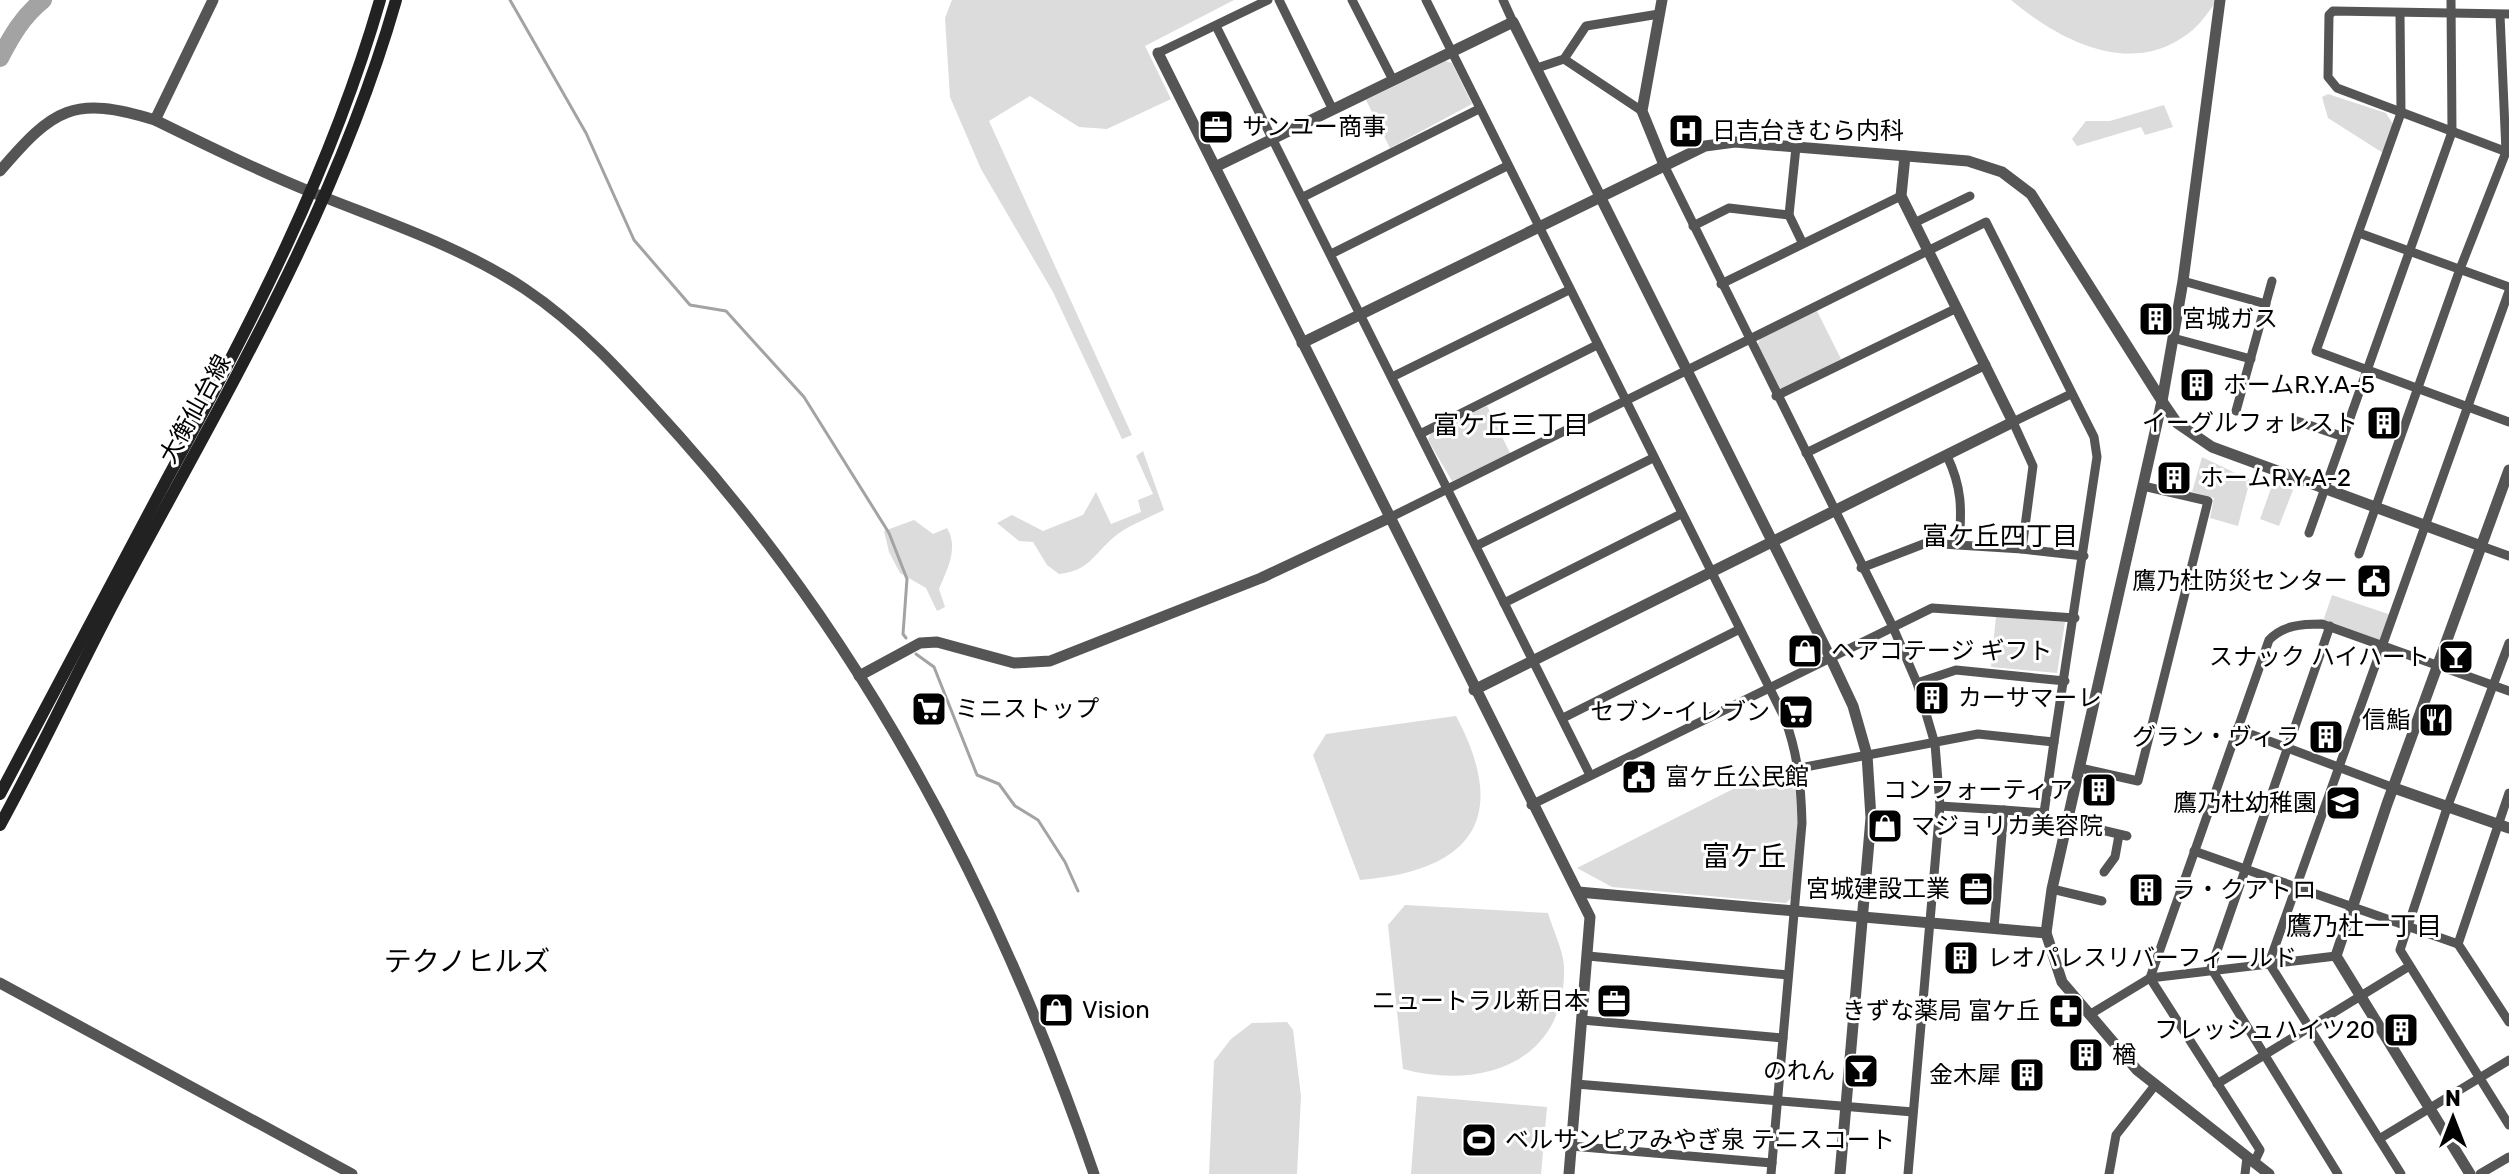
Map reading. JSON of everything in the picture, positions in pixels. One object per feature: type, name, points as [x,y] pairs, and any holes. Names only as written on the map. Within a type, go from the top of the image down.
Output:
[{"type":"main road","name":"大衡仙台線","points":[[0,794],[233,357],[312,192],[360,70],[380,0]]},
{"type":"main road","name":"大衡仙台線","points":[[0,825],[121,589],[245,364],[326,198],[375,75],[396,0]]},
{"type":"street","points":[[155,120],[213,0]]},
{"type":"street","points":[[1268,0],[1158,53],[1531,805],[1590,917],[1569,1174]]},
{"type":"street","points":[[1279,0],[1333,110]]},
{"type":"street","points":[[1352,0],[1393,80]]},
{"type":"street","points":[[1426,0],[1785,719],[1800,768],[1802,823],[1771,1169],[1571,1146]]},
{"type":"street","points":[[1503,0],[1853,706],[1867,755],[1871,818],[1840,1174]]},
{"type":"street","points":[[1662,0],[1642,111],[1664,165],[1721,284],[1892,625],[1917,683],[1935,744],[1940,806],[1908,1174]]},
{"type":"street","points":[[2220,0],[2183,281],[2162,401],[2052,889],[2046,933],[2062,982],[2137,1070],[2269,1174]]},
{"type":"street","points":[[2309,533],[2407,250],[2452,132],[2451,0]]},
{"type":"street","points":[[2359,554],[2460,269],[2507,152],[2504,14],[2333,11],[2329,15],[2328,77],[2337,88],[2507,152]]},
{"type":"street","points":[[2400,13],[2401,113],[2316,351],[2509,422]]},
{"type":"street","points":[[1537,68],[1564,59],[1586,26],[1659,14]]},
{"type":"street","points":[[1215,167],[1513,22]]},
{"type":"street","points":[[1216,26],[1590,775]]},
{"type":"street","points":[[1564,59],[1642,111]]},
{"type":"street","points":[[0,171],[47,121],[76,108],[106,107],[155,120],[506,277],[590,341],[708,469],[782,564],[859,676],[967,862],[1012,958],[1064,1085],[1094,1174]]},
{"type":"street","points":[[1303,197],[1479,109]]},
{"type":"street","points":[[1302,343],[1664,165],[1715,144],[1796,147],[1982,164],[2002,172],[2031,194],[2177,423],[2212,447],[2509,556]]},
{"type":"street","points":[[1796,147],[1789,215],[1802,242]]},
{"type":"street","points":[[1905,156],[1901,196],[2033,466],[2022,549]]},
{"type":"street","points":[[1331,254],[1507,166]]},
{"type":"street","points":[[1721,284],[1901,196]]},
{"type":"street","points":[[1914,223],[1970,196]]},
{"type":"street","points":[[1693,226],[1729,208],[1789,215]]},
{"type":"street","points":[[859,676],[920,643],[937,642],[1014,663],[1050,661],[1261,578],[1448,491],[1986,222],[2094,437],[2097,457],[2044,813],[1940,806]]},
{"type":"street","points":[[2269,963],[2509,289],[2359,233]]},
{"type":"street","points":[[2183,281],[2266,304]]},
{"type":"street","points":[[2236,411],[2272,281]]},
{"type":"street","points":[[1392,377],[1569,290]]},
{"type":"street","points":[[1776,396],[1957,308]]},
{"type":"street","points":[[2173,338],[2251,359]]},
{"type":"street","points":[[1420,434],[1597,345]]},
{"type":"street","points":[[1806,453],[1986,365]]},
{"type":"street","points":[[1474,690],[2071,394]]},
{"type":"street","points":[[2297,421],[2341,436]]},
{"type":"street","points":[[1947,456],[1959,481],[1963,502],[1959,543]]},
{"type":"street","points":[[1476,546],[1653,458]]},
{"type":"street","points":[[2470,1174],[2336,956],[2437,665],[2509,470]]},
{"type":"street","points":[[2080,768],[2138,781],[2208,501],[2143,486]]},
{"type":"street","points":[[1504,603],[1681,514]]},
{"type":"street","points":[[1861,568],[1926,543],[1959,543],[2084,556]]},
{"type":"street","points":[[1531,805],[1932,608],[1950,606],[2075,618]]},
{"type":"street","points":[[2150,978],[2269,640],[2278,631],[2302,624],[2330,626],[2509,691]]},
{"type":"street","points":[[2211,968],[2330,626]]},
{"type":"street","points":[[1563,718],[1738,630]]},
{"type":"street","points":[[2509,643],[2447,808],[2400,950],[2509,1125]]},
{"type":"street","points":[[1917,683],[1956,670],[2065,681]]},
{"type":"street","points":[[2237,729],[2503,826]]},
{"type":"street","points":[[1800,768],[1978,734],[2054,742]]},
{"type":"street","points":[[2458,944],[2503,826],[2509,793]]},
{"type":"street","points":[[1994,928],[2004,810]]},
{"type":"street","points":[[2068,822],[2123,836],[2115,857],[2104,872]]},
{"type":"street","points":[[2194,851],[2458,944],[2509,1022]]},
{"type":"street","points":[[2052,889],[2102,901]]},
{"type":"street","points":[[1578,892],[2046,933]]},
{"type":"street","points":[[1588,956],[1788,975]]},
{"type":"street","points":[[2089,1015],[2150,978],[2211,968],[2336,956]]},
{"type":"street","points":[[2269,963],[2401,1174]]},
{"type":"street","points":[[2217,1084],[2408,967]]},
{"type":"street","points":[[2211,968],[2338,1174]]},
{"type":"street","points":[[2150,978],[2260,1150],[2250,1160],[2245,1174]]},
{"type":"street","points":[[0,983],[352,1174]]},
{"type":"street","points":[[1582,1020],[1783,1038]]},
{"type":"street","points":[[2379,1139],[2509,1060]]},
{"type":"street","points":[[1576,1084],[1913,1112]]},
{"type":"street","points":[[2109,1174],[2116,1135],[2156,1084]]},
{"type":"street","points":[[2480,1174],[2509,1157]]},
{"type":"shaded area","points":[[952,0],[1234,0],[1145,46],[1171,99],[1107,129],[1079,127],[1030,96],[989,121],[1132,435],[1122,439],[1053,292],[981,169],[950,97],[945,18]]},
{"type":"shaded area","points":[[2011,0],[2217,0],[2193,30],[2167,46],[2144,53],[2120,53],[2097,49],[2051,29]]},
{"type":"shaded area","points":[[1446,61],[1452,63],[1472,104],[1390,148],[1366,100]]},
{"type":"shaded area","points":[[2328,94],[2386,113],[2394,126],[2383,153],[2328,118],[2322,97]]},
{"type":"shaded area","points":[[2164,105],[2173,127],[2145,135],[2141,127],[2077,146],[2072,139],[2086,121],[2110,121]]},
{"type":"shaded area","points":[[1817,311],[1841,359],[1783,389],[1775,386],[1757,346],[1760,338]]},
{"type":"shaded area","points":[[1487,406],[1511,455],[1452,481],[1428,440],[1431,433]]},
{"type":"shaded area","points":[[1143,451],[1164,510],[1119,533],[1084,566],[1059,574],[1047,565],[1033,542],[1019,541],[997,523],[1012,515],[1043,531],[1083,515],[1096,492],[1111,524],[1141,512],[1138,500],[1153,494],[1136,456]]},
{"type":"shaded area","points":[[2202,457],[2250,480],[2238,526],[2210,518],[2214,498],[2192,492]]},
{"type":"shaded area","points":[[2273,483],[2293,490],[2279,526],[2260,519]]},
{"type":"shaded area","points":[[914,520],[933,534],[947,528],[952,543],[950,559],[939,589],[945,607],[937,611],[926,588],[900,573],[889,552],[884,531]]},
{"type":"shaded area","points":[[2332,595],[2391,615],[2380,645],[2322,624]]},
{"type":"shaded area","points":[[1996,616],[2065,622],[2057,673],[1991,667]]},
{"type":"shaded area","points":[[1456,716],[1472,752],[1480,784],[1479,811],[1470,833],[1454,851],[1430,865],[1398,875],[1360,880],[1313,755],[1326,734]]},
{"type":"shaded area","points":[[1794,773],[1798,822],[1791,898],[1786,903],[1612,887],[1577,868],[1739,786]]},
{"type":"shaded area","points":[[1405,905],[1548,913],[1564,966],[1561,999],[1551,1026],[1535,1047],[1514,1062],[1489,1071],[1432,1075],[1403,1069],[1388,925]]},
{"type":"shaded area","points":[[1287,1022],[1293,1030],[1301,1096],[1297,1174],[1209,1174],[1214,1061],[1231,1039],[1252,1023]]},
{"type":"shaded area","name":"ベルサンピアみやぎ泉 テニスコート","points":[[1417,1096],[1547,1107],[1541,1174],[1411,1174]]},
{"type":"waterway","points":[[0,58],[18,26],[43,0]]},
{"type":"waterway","points":[[510,0],[586,133],[634,240],[690,305],[726,311],[804,397],[889,533],[907,579],[903,634],[906,638]]},
{"type":"waterway","points":[[916,654],[934,667],[977,775],[999,784],[1015,806],[1038,820],[1065,862],[1078,891]]},
{"type":"place","name":"サンユー商事","points":[[1216,127]]},
{"type":"place","name":"日吉台きむら内科","points":[[1686,131]]},
{"type":"place","name":"宮城ガス","points":[[2156,319]]},
{"type":"place","name":"ホームR.Y.A-5","points":[[2197,385]]},
{"type":"place","name":"イーグルフォレスト","points":[[2384,423]]},
{"type":"place","name":"ホームR.Y.A-2","points":[[2174,478]]},
{"type":"place","name":"鷹乃杜防災センター","points":[[2374,581]]},
{"type":"place","name":"ヘアコテージ ギフト","points":[[1805,651]]},
{"type":"place","name":"スナック ハイハート","points":[[2456,657]]},
{"type":"place","name":"カーサマーレ","points":[[1932,698]]},
{"type":"place","name":"ミニストップ","points":[[929,709]]},
{"type":"place","name":"セブン-イレブン","points":[[1796,712]]},
{"type":"place","name":"信鮨","points":[[2436,720]]},
{"type":"place","name":"グラン・ヴィラ","points":[[2326,737]]},
{"type":"place","name":"富ケ丘公民館","points":[[1639,777]]},
{"type":"place","name":"コンフォーティア","points":[[2099,790]]},
{"type":"place","name":"鷹乃杜幼稚園","points":[[2343,803]]},
{"type":"place","name":"マジョリカ美容院","points":[[1885,826]]},
{"type":"place","name":"宮城建設工業","points":[[1976,889]]},
{"type":"place","name":"ラ・クアトロ","points":[[2146,890]]},
{"type":"place","name":"レオパレスリバーフィールド","points":[[1961,958]]},
{"type":"place","name":"ニュートラル新日本","points":[[1614,1001]]},
{"type":"place","name":"Vision","points":[[1056,1010]]},
{"type":"place","name":"きずな薬局 富ケ丘","points":[[2066,1011]]},
{"type":"place","name":"フレッシュハイツ20","points":[[2401,1030]]},
{"type":"place","name":"楢","points":[[2086,1055]]},
{"type":"place","name":"のれん","points":[[1861,1071]]},
{"type":"place","name":"金木犀","points":[[2027,1075]]},
{"type":"place","name":"ベルサンピアみやぎ泉 テニスコート","points":[[1479,1140]]},
{"type":"district","name":"富ケ丘三丁目","points":[[1511,425]]},
{"type":"district","name":"富ケ丘四丁目","points":[[2000,536]]},
{"type":"district","name":"富ケ丘","points":[[1744,856]]},
{"type":"district","name":"鷹乃杜一丁目","points":[[2364,926]]},
{"type":"district","name":"テクノヒルズ","points":[[467,961]]}]
